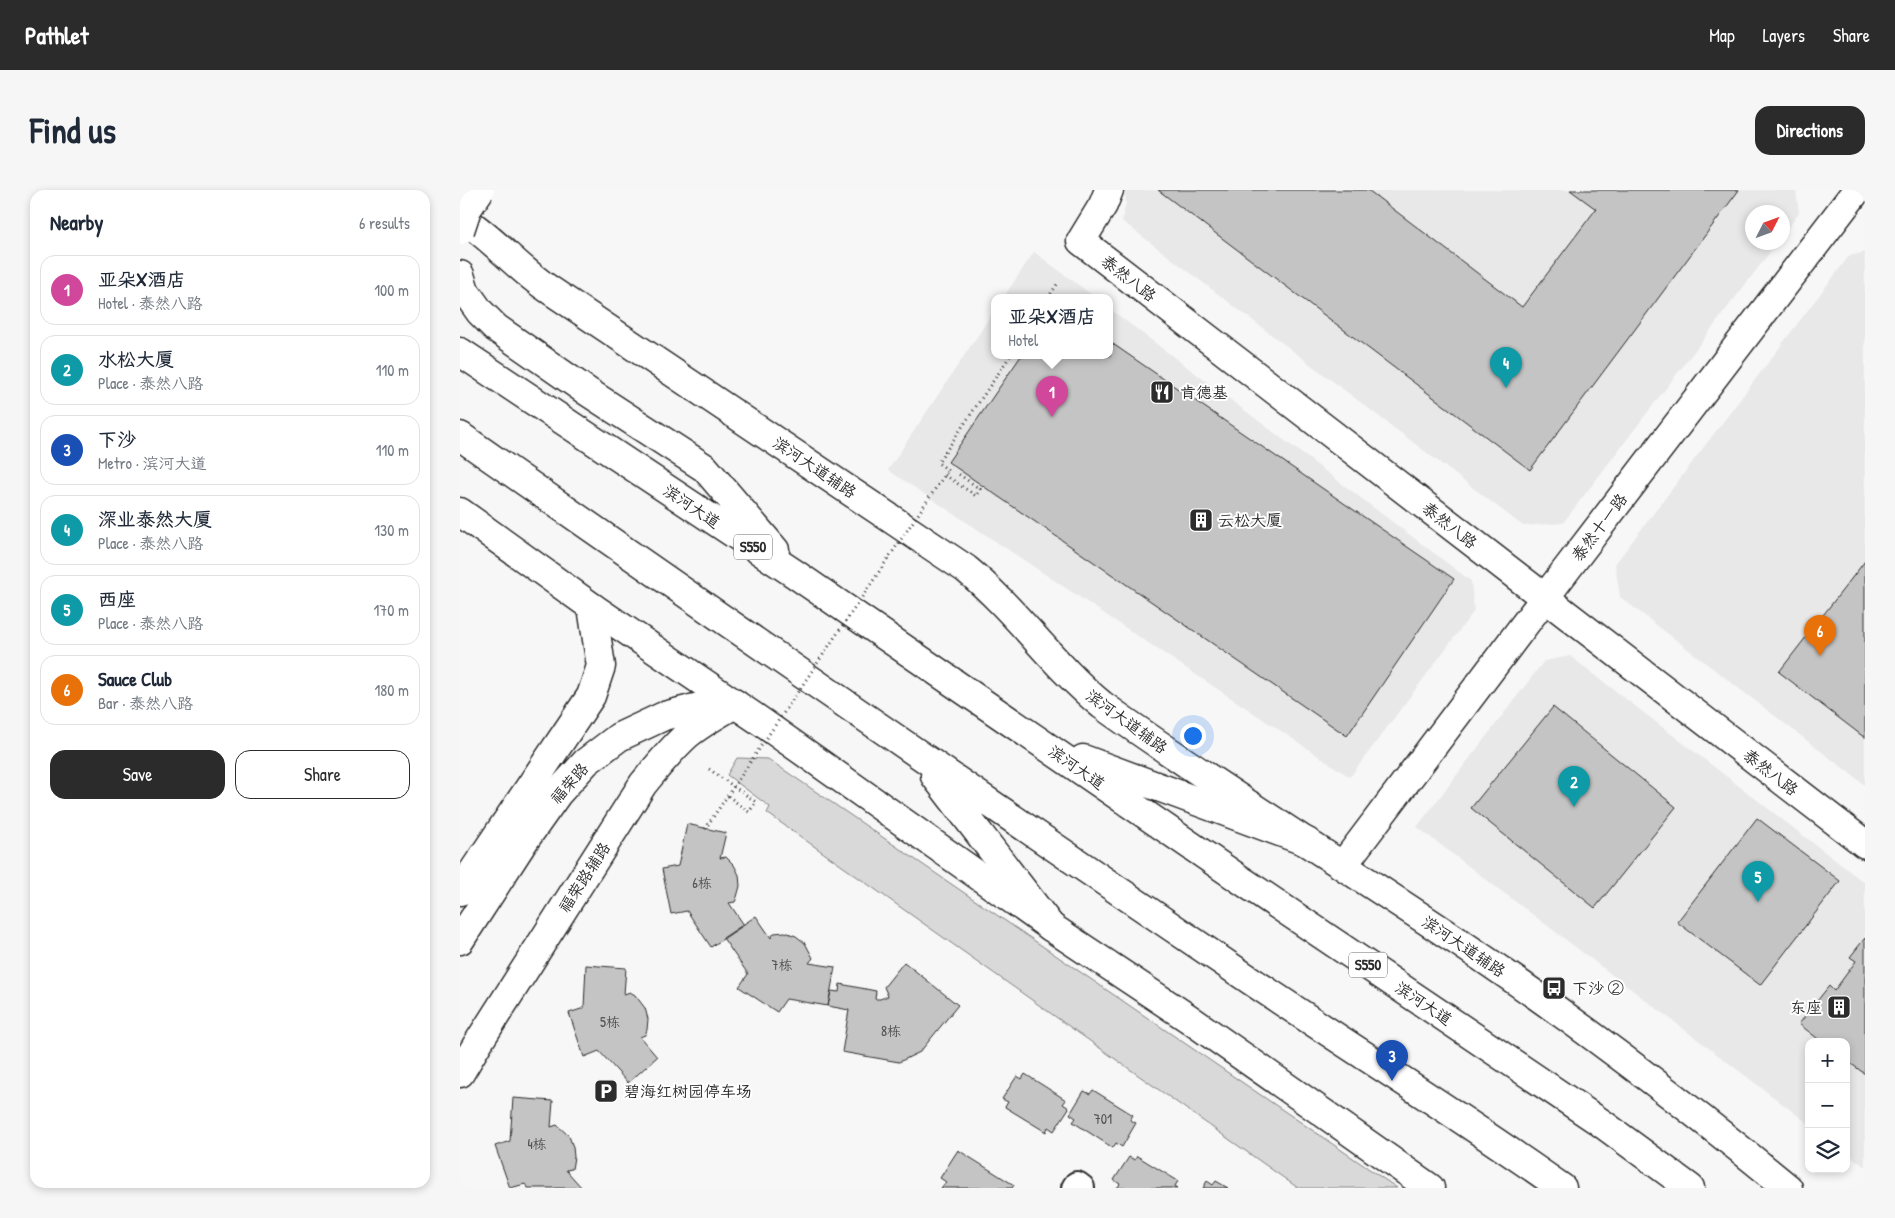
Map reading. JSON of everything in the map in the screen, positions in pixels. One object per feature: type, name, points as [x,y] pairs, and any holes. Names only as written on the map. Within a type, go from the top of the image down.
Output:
[{"type":"main road","points":[[460,230],[467,209],[480,190]]},
{"type":"main road","name":"泰然八路","points":[[1109,190],[1103,205],[1081,241],[1865,844]]},
{"type":"main road","name":"泰然十一路","points":[[1343,865],[1545,598],[1858,193]]},
{"type":"main road","name":"滨河大道辅路","points":[[460,217],[483,233],[526,273],[966,569],[998,598],[1083,690],[1102,705],[1475,953],[1560,1012],[1708,1123],[1788,1188]]},
{"type":"main road","points":[[460,275],[465,291],[480,312],[496,328],[588,392],[705,468],[795,574]]},
{"type":"main road","name":"滨河大道","points":[[460,352],[795,574],[1241,880],[1600,1122],[1690,1188]]},
{"type":"main road","points":[[460,436],[920,757],[1311,1022],[1497,1142],[1562,1188]]},
{"type":"main road","points":[[460,512],[592,607],[735,704],[1051,927],[1188,1018],[1430,1188]]},
{"type":"main road","name":"福荣路","points":[[460,892],[590,696],[601,666],[592,607]]},
{"type":"main road","name":"福荣路","points":[[460,940],[524,841],[558,793],[586,762],[619,737],[664,716],[695,708],[735,704]]},
{"type":"main road","name":"福荣路辅路","points":[[460,1074],[643,784],[667,755],[688,734],[735,704]]},
{"type":"main road","points":[[1044,744],[1307,842]]},
{"type":"main road","points":[[920,757],[1051,927]]},
{"type":"street","points":[[1075,1188],[1077,1185],[1081,1188]]},
{"type":"path","points":[[1051,294],[1058,283]]},
{"type":"path","points":[[705,829],[945,475],[948,470],[938,463],[1008,359]]},
{"type":"path","points":[[945,475],[976,496],[980,489],[957,473]]},
{"type":"path","points":[[709,769],[756,802],[749,812],[728,796]]},
{"type":"shaded area","points":[[1125,190],[1796,190],[1799,213],[1790,225],[1790,205],[1745,205],[1745,250],[1772,250],[1563,523],[1523,526],[1122,221],[1126,202]]},
{"type":"shaded area","points":[[1034,252],[1091,294],[1006,294]]},
{"type":"shaded area","points":[[1865,252],[1865,785],[1620,597],[1615,564],[1849,256]]},
{"type":"shaded area","name":"云松大厦","points":[[1113,311],[1471,581],[1474,611],[1350,777],[888,470],[991,316],[991,359],[1113,359]]},
{"type":"shaded area","points":[[1570,656],[1865,883],[1865,1167],[1850,1155],[1850,1038],[1805,1038],[1805,1121],[1417,827],[1544,661]]},
{"type":"shaded area","points":[[737,758],[768,759],[1397,1188],[1298,1188],[767,813],[770,807],[727,775]]},
{"type":"building","points":[[1158,190],[1368,190],[1522,307],[1596,209],[1570,190],[1739,190],[1530,470]]},
{"type":"building","name":"云松大厦","points":[[1113,344],[1454,579],[1347,736],[948,462],[1019,359],[1113,359]]},
{"type":"building","points":[[1865,561],[1865,738],[1779,672]]},
{"type":"building","points":[[1553,707],[1676,807],[1595,908],[1471,808]]},
{"type":"building","points":[[1757,818],[1840,881],[1760,985],[1677,922]]},
{"type":"building","points":[[687,824],[726,833],[720,858],[726,857],[734,865],[739,875],[740,886],[737,897],[735,902],[729,903],[744,925],[711,947],[687,911],[671,914],[662,869],[678,866]]},
{"type":"building","points":[[756,916],[771,938],[774,933],[785,932],[796,936],[805,943],[813,958],[809,963],[835,967],[828,1006],[786,999],[777,1012],[739,987],[748,974],[723,938]]},
{"type":"building","name":"东座","points":[[1865,938],[1865,1074],[1850,1063],[1850,1038],[1817,1038],[1799,1024],[1829,986],[1834,991],[1856,961],[1850,957]]},
{"type":"building","points":[[904,962],[958,1005],[920,1052],[899,1062],[842,1052],[849,1010],[828,1006],[831,991],[839,992],[840,984],[876,991],[875,999],[888,996],[884,987]]},
{"type":"building","points":[[586,965],[626,968],[624,994],[630,992],[635,995],[645,1008],[648,1019],[647,1030],[645,1035],[640,1037],[657,1057],[628,1083],[599,1051],[584,1057],[569,1013],[584,1008]]},
{"type":"building","points":[[1025,1074],[1066,1100],[1063,1104],[1069,1108],[1054,1131],[1048,1127],[1046,1132],[1005,1107],[1008,1102],[1002,1099],[1017,1076],[1022,1079]]},
{"type":"building","points":[[1093,1090],[1133,1115],[1130,1120],[1136,1123],[1122,1147],[1116,1143],[1113,1148],[1073,1122],[1076,1118],[1070,1114],[1084,1091],[1090,1094]]},
{"type":"building","points":[[513,1098],[553,1101],[551,1127],[557,1125],[569,1136],[574,1157],[572,1169],[566,1170],[582,1188],[528,1188],[525,1184],[510,1188],[495,1146],[510,1141]]},
{"type":"building","points":[[958,1150],[1014,1185],[1012,1188],[941,1188],[946,1182],[940,1178]]},
{"type":"building","points":[[1137,1156],[1178,1181],[1175,1186],[1178,1188],[1117,1188],[1120,1184],[1114,1180],[1129,1157],[1135,1160]]},
{"type":"building","points":[[1207,1181],[1213,1185],[1216,1181],[1228,1188],[1203,1188]]},
{"type":"place","name":"深业泰然大厦","points":[[1506,388]]},
{"type":"place","name":"肯德基","points":[[1162,392]]},
{"type":"place","name":"亚朵X酒店","points":[[1052,417]]},
{"type":"place","name":"云松大厦","points":[[1201,520]]},
{"type":"place","name":"Sauce Club","points":[[1820,656]]},
{"type":"place","name":"水松大厦","points":[[1574,807]]},
{"type":"place","name":"西座","points":[[1758,902]]},
{"type":"place","name":"下沙 ②","points":[[1554,988]]},
{"type":"place","name":"东座","points":[[1839,1007]]},
{"type":"place","name":"下沙","points":[[1392,1081]]},
{"type":"place","name":"碧海红树园停车场","points":[[606,1091]]}]
